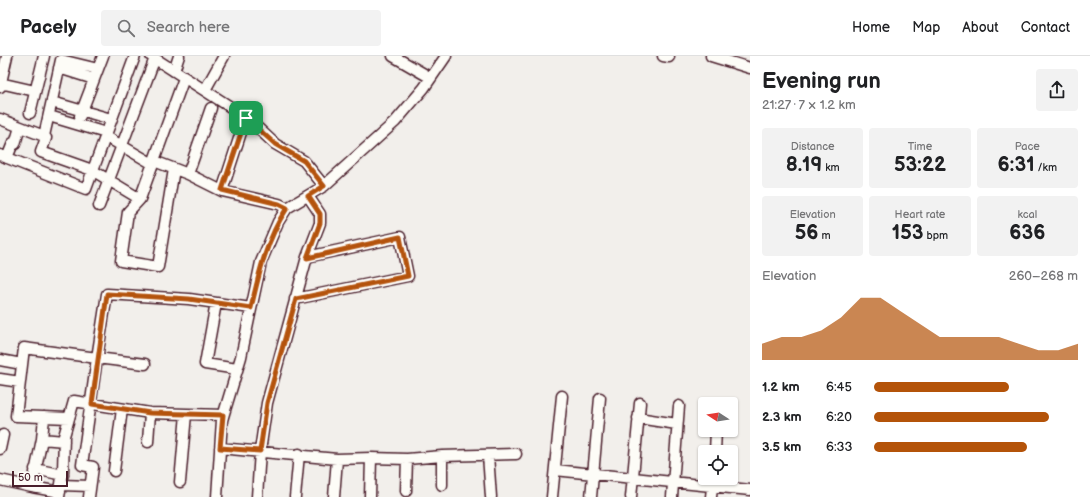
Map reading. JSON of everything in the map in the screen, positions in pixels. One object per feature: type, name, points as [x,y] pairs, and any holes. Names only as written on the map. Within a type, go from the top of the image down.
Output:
[{"type":"street","points":[[0,87],[7,56]]},
{"type":"street","points":[[30,113],[44,56]]},
{"type":"street","points":[[76,124],[103,56]]},
{"type":"street","points":[[20,127],[15,144],[13,143],[4,157],[86,189],[135,56]]},
{"type":"street","points":[[174,71],[180,56]]},
{"type":"street","points":[[205,90],[224,56]]},
{"type":"street","points":[[393,56],[431,78]]},
{"type":"street","points":[[217,497],[223,415],[237,370],[262,262],[278,222],[287,208],[324,186],[395,122],[431,78],[446,56]]},
{"type":"street","points":[[711,56],[750,68]]},
{"type":"street","points":[[99,206],[153,57],[246,118],[275,144],[304,161],[324,186]]},
{"type":"street","points":[[96,74],[61,60],[44,136],[46,138],[41,152],[92,170],[140,199]]},
{"type":"street","points":[[174,169],[158,267],[121,261],[128,212],[140,199],[184,78]]},
{"type":"street","points":[[0,83],[35,91]]},
{"type":"street","points":[[52,102],[111,119]]},
{"type":"street","points":[[188,174],[211,108]]},
{"type":"street","points":[[48,116],[106,134],[154,163],[188,174],[222,190],[279,204],[287,208]]},
{"type":"street","points":[[222,190],[246,118]]},
{"type":"street","points":[[0,119],[44,136]]},
{"type":"street","points":[[257,497],[260,451],[267,403],[307,258],[320,223],[320,214],[308,196]]},
{"type":"street","points":[[296,299],[408,276],[400,237],[307,258]]},
{"type":"street","points":[[89,497],[93,467],[82,465],[107,294],[189,299],[251,308]]},
{"type":"street","points":[[216,303],[205,364],[237,370]]},
{"type":"street","points":[[69,418],[16,416],[24,348],[145,364]]},
{"type":"street","points":[[0,360],[22,364]]},
{"type":"street","points":[[0,379],[20,382]]},
{"type":"street","points":[[552,497],[562,396]]},
{"type":"street","points":[[591,497],[600,398]]},
{"type":"street","points":[[61,487],[64,441],[74,401],[150,413],[223,415]]},
{"type":"street","points":[[631,497],[640,403]]},
{"type":"street","points":[[672,497],[679,406]]},
{"type":"street","points":[[114,471],[122,409]]},
{"type":"street","points":[[148,442],[150,413]]},
{"type":"street","points":[[180,482],[186,414]]},
{"type":"street","points":[[32,487],[42,439],[44,417]]},
{"type":"street","points":[[638,418],[678,424]]},
{"type":"street","points":[[0,449],[5,435]]},
{"type":"street","points":[[42,439],[64,441]]},
{"type":"street","points":[[220,448],[299,454],[337,459],[407,459],[442,456],[516,454]]},
{"type":"street","points":[[295,497],[299,454]]},
{"type":"street","points":[[488,455],[491,497]]},
{"type":"street","points":[[442,456],[442,485]]},
{"type":"street","points":[[370,497],[371,458]]},
{"type":"street","points":[[334,497],[337,459]]},
{"type":"street","points":[[406,491],[407,459]]},
{"type":"street","points":[[35,469],[61,487]]},
{"type":"street","points":[[555,470],[673,482],[698,482]]},
{"type":"street","points":[[1,482],[32,487],[90,486]]},
{"type":"street","points":[[711,497],[713,485]]},
{"type":"street","points":[[727,485],[750,490],[749,497]]},
{"type":"route","points":[[246,118],[275,144],[304,161],[324,186],[308,196],[311,203],[320,214],[320,223],[307,258],[400,237],[408,276],[296,299],[267,403],[260,451],[220,448],[223,415],[150,413],[92,404],[97,358],[107,294],[189,299],[251,308],[262,262],[278,222],[287,208],[279,204],[222,190],[246,118]]}]
